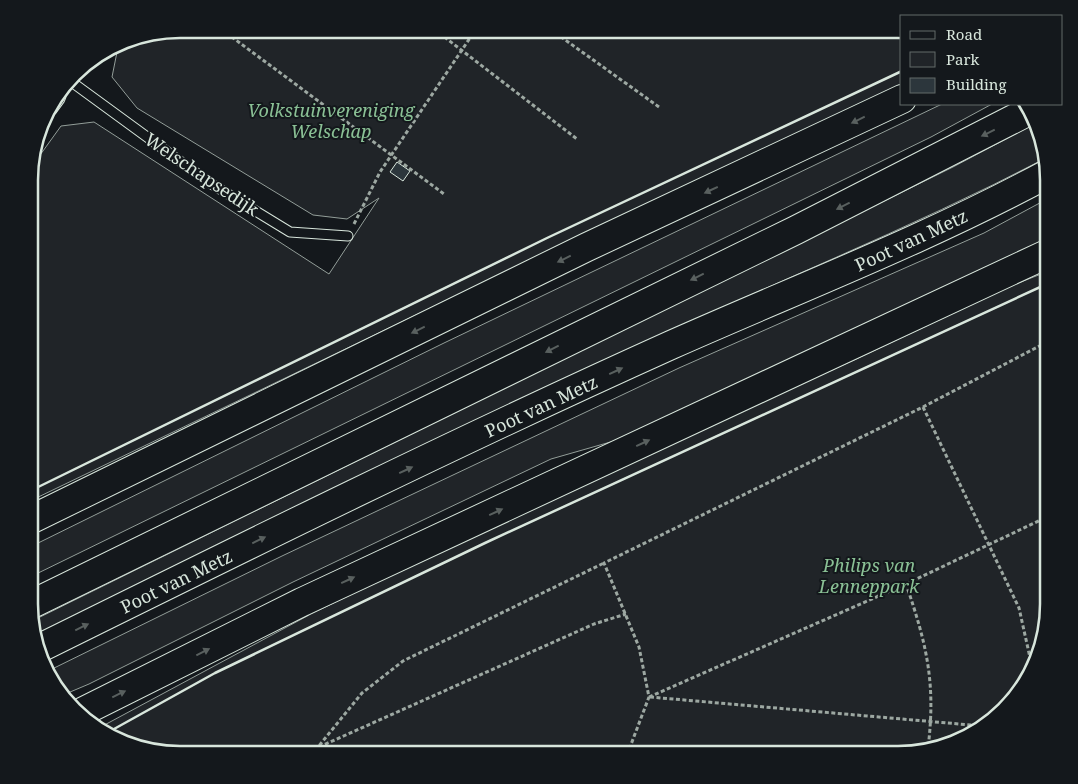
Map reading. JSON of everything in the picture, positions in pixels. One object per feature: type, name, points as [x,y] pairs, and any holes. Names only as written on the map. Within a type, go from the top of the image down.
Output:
[{"type":"highway","points":[[38,516],[578,252],[900,100]]},
{"type":"highway","points":[[38,601],[796,230],[1025,113]]},
{"type":"highway","name":"Poot van Metz","points":[[44,646],[510,421],[672,345],[960,218],[1040,178]]},
{"type":"highway","points":[[85,710],[302,602],[1040,257]]},
{"type":"lane","name":"Welschapsedijk","points":[[75,84],[210,183],[290,232],[348,236]]},
{"type":"path","points":[[232,37],[444,194]]},
{"type":"path","points":[[446,37],[577,139]]},
{"type":"path","points":[[348,236],[380,172],[470,37]]},
{"type":"path","points":[[562,38],[659,107]]},
{"type":"path","points":[[319,746],[362,692],[403,661],[924,408],[1040,346]]},
{"type":"path","points":[[924,408],[1019,608],[1030,658]]},
{"type":"path","points":[[649,697],[906,584],[1040,520]]},
{"type":"path","points":[[604,563],[639,647],[649,697],[630,746]]},
{"type":"path","points":[[906,584],[922,630],[932,684],[929,743]]},
{"type":"path","points":[[320,746],[586,628],[626,614]]},
{"type":"path","points":[[649,697],[973,725]]},
{"type":"green space","name":"Volkstuinvereniging Welschap","points":[[179,37],[900,38],[900,85],[609,222],[38,497],[37,179],[40,156],[61,126],[94,122],[329,274],[379,198],[347,219],[313,215],[137,108],[112,77],[117,52],[152,40]]},
{"type":"green space","points":[[940,105],[990,105],[931,137],[38,573],[38,543],[444,343]]},
{"type":"green space","points":[[1030,126],[1039,161],[941,210],[675,329],[474,422],[41,634],[38,618],[953,167]]},
{"type":"green space","points":[[1040,203],[1040,244],[1003,263],[614,441],[551,459],[293,582],[89,684],[69,693],[56,676],[53,669],[282,556],[679,368],[984,233]]},
{"type":"green space","name":"Philips van Lenneppark","points":[[1040,274],[1040,614],[1038,632],[1030,659],[1022,676],[1011,691],[992,711],[977,723],[961,732],[935,742],[899,746],[170,746],[134,739],[105,725],[311,614],[532,506],[854,360],[1013,285]]},
{"type":"building","points":[[397,162],[410,171],[403,181],[390,172]]},
{"type":"wall","points":[[38,487],[547,238],[900,72]]},
{"type":"wall","points":[[113,730],[215,673],[485,543],[1040,287]]}]
